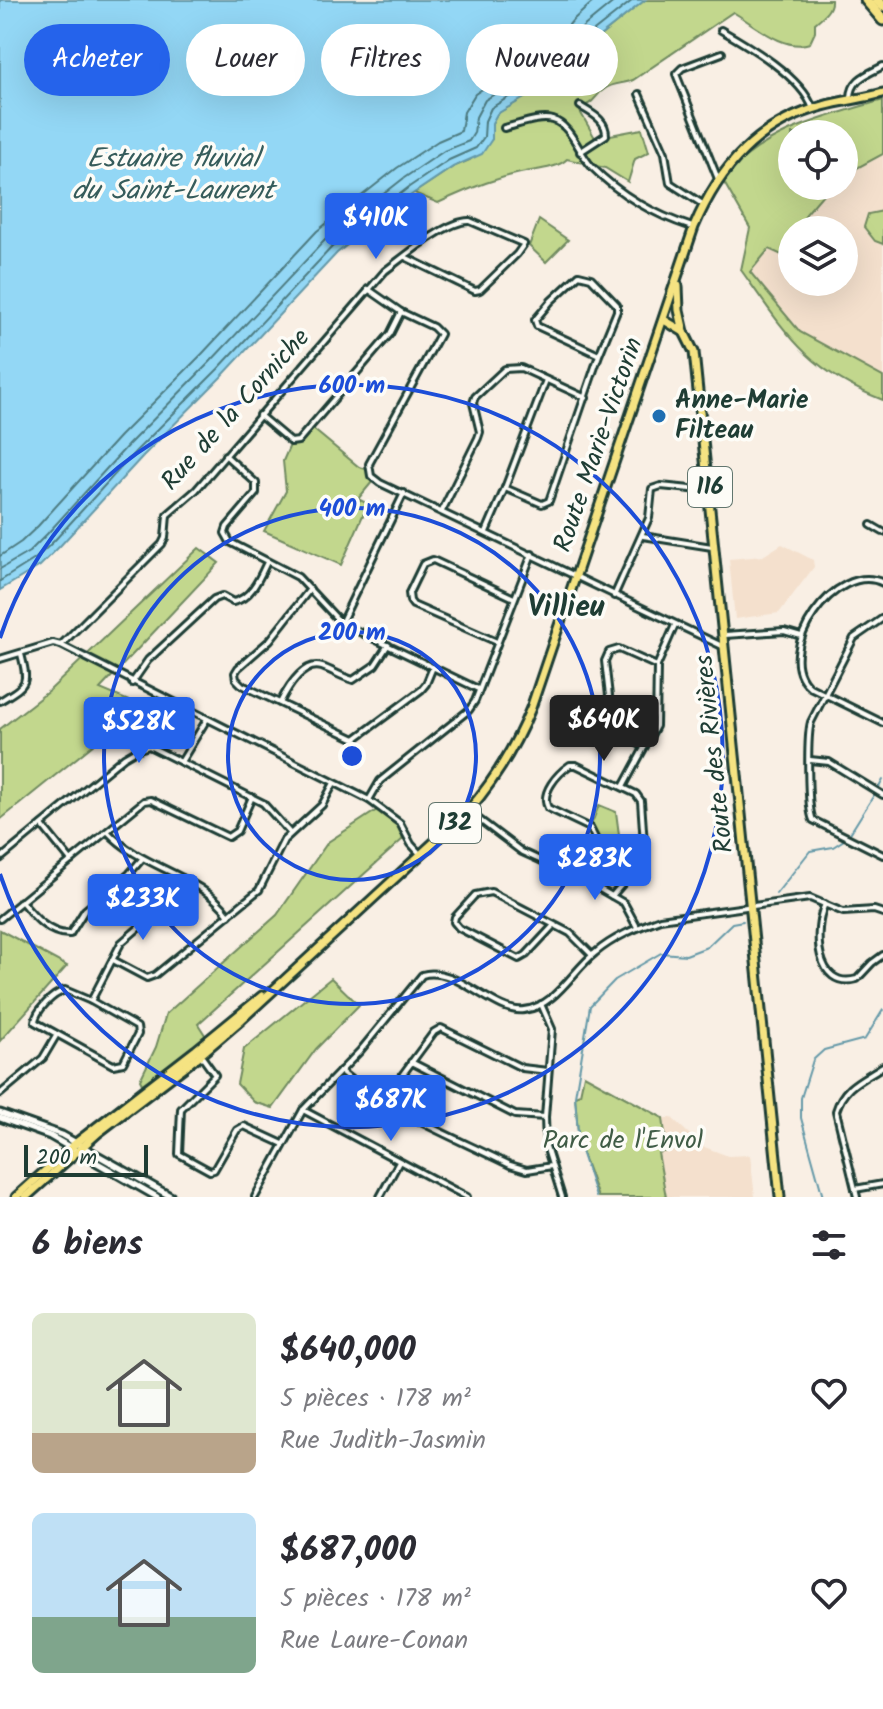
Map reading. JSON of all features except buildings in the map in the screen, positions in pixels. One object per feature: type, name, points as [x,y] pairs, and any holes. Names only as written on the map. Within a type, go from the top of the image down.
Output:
[{"type":"highway","points":[[871,2],[883,6]]},
{"type":"highway","points":[[871,2],[883,20]]},
{"type":"main road","name":"Route Marie-Victorin","points":[[16,1197],[198,1053],[283,980],[468,811],[493,780],[521,733],[694,227],[718,179],[746,148],[769,129],[813,109],[883,93]]},
{"type":"main road","name":"Route des Rivières","points":[[678,279],[679,310],[684,332],[694,352],[710,491],[780,1197]]},
{"type":"main road","points":[[664,320],[684,332]]},
{"type":"main road","name":"Route Marie-Victorin","points":[[26,1197],[76,1147]]},
{"type":"street","points":[[721,30],[746,44],[793,80],[813,109]]},
{"type":"street","points":[[718,179],[676,74],[682,68],[722,53]]},
{"type":"street","points":[[851,100],[855,82],[883,66]]},
{"type":"street","points":[[639,94],[665,153],[670,183],[704,205]]},
{"type":"street","points":[[580,106],[597,117],[606,135],[580,152]]},
{"type":"street","points":[[504,128],[552,120],[558,122],[592,167],[635,201],[651,211],[694,227]]},
{"type":"street","name":"Rue de la Corniche","points":[[61,645],[162,544],[167,515],[196,490],[368,289],[405,257],[461,221],[470,221],[524,244],[480,290],[475,291],[405,257]]},
{"type":"street","points":[[505,488],[542,504],[549,501],[617,311],[617,305],[591,278],[579,275],[535,320],[537,326],[599,355]]},
{"type":"street","points":[[368,289],[440,334],[369,464],[371,476],[574,577],[724,646]]},
{"type":"street","points":[[259,415],[291,442],[298,441],[390,334],[401,312]]},
{"type":"street","points":[[442,511],[480,432],[473,403],[475,397],[495,376],[513,367],[521,368],[586,398]]},
{"type":"street","points":[[486,532],[546,380]]},
{"type":"street","points":[[225,455],[256,483],[257,488],[227,527],[227,538],[298,577],[341,623],[478,689]]},
{"type":"street","points":[[614,596],[643,536],[654,487],[710,491]]},
{"type":"street","points":[[341,623],[404,493]]},
{"type":"street","points":[[871,525],[883,532]]},
{"type":"street","points":[[643,536],[714,547]]},
{"type":"street","points":[[369,800],[380,781],[462,718],[475,701],[532,554]]},
{"type":"street","points":[[497,642],[413,605],[409,593],[423,564],[433,560],[514,598]]},
{"type":"street","points":[[132,683],[148,660],[214,599],[222,596],[233,602],[243,600],[256,584],[267,562]]},
{"type":"street","points":[[883,583],[867,578],[834,590],[810,620],[801,636],[798,653],[801,678],[810,687],[883,723]]},
{"type":"street","points":[[310,589],[270,640],[235,673],[242,685],[355,739],[421,690],[433,667]]},
{"type":"street","points":[[883,618],[854,638],[809,729],[809,807],[813,820],[883,855]]},
{"type":"street","points":[[623,787],[656,726],[657,666],[675,625]]},
{"type":"street","points":[[724,635],[784,631],[801,636]]},
{"type":"street","points":[[0,659],[53,643],[61,645],[369,800],[400,823],[421,855]]},
{"type":"street","points":[[280,703],[288,688],[311,667],[318,665],[353,680],[375,665],[388,645]]},
{"type":"street","points":[[643,746],[603,725],[601,717],[609,696],[605,661],[609,652],[619,649],[657,666]]},
{"type":"street","points":[[0,701],[22,687],[27,678],[20,653]]},
{"type":"street","points":[[181,762],[207,719]]},
{"type":"street","points":[[0,859],[136,750],[149,746],[252,797],[268,807],[290,833]]},
{"type":"street","points":[[810,760],[829,762],[883,795]]},
{"type":"street","points":[[468,811],[522,852],[562,870],[593,847],[594,831],[548,808],[545,796],[561,772],[570,765],[636,794],[641,801],[646,851],[643,863],[612,896]]},
{"type":"street","points":[[113,960],[147,978],[152,977],[259,890],[284,840],[322,805],[334,783]]},
{"type":"street","points":[[0,919],[144,801],[151,800],[228,837],[237,831],[252,797]]},
{"type":"street","points":[[41,825],[71,861]]},
{"type":"street","points":[[108,831],[122,847],[204,889],[218,900],[229,915]]},
{"type":"street","points":[[21,901],[36,920],[65,935],[70,934],[85,910],[129,874],[142,859]]},
{"type":"street","points":[[578,860],[598,888],[624,903],[637,927]]},
{"type":"street","points":[[91,1001],[127,937],[170,901],[182,878]]},
{"type":"street","points":[[554,925],[519,959],[459,928],[454,922],[475,895],[485,891],[554,925],[575,936],[592,955]]},
{"type":"street","points":[[255,1197],[303,1110],[360,1051],[422,975],[442,974],[519,1011],[554,996],[592,955],[637,927],[673,915],[751,908],[810,898],[843,912],[874,910],[883,913]]},
{"type":"street","points":[[825,904],[819,916],[818,929],[823,962],[830,975],[843,981],[857,979],[883,955]]},
{"type":"street","points":[[68,990],[137,1027],[138,1034],[123,1063],[113,1065],[57,1035],[38,1025],[35,1017],[60,991],[68,990]]},
{"type":"street","points":[[541,1004],[552,1029],[545,1117],[546,1146],[562,1197]]},
{"type":"street","points":[[383,1101],[434,1032],[445,1028],[522,1068],[548,1071]]},
{"type":"street","points":[[0,1094],[43,1058],[57,1035]]},
{"type":"street","points":[[198,1053],[215,1075],[181,1109],[179,1154],[210,1171],[214,1170],[237,1130],[244,1126],[283,1144]]},
{"type":"street","points":[[411,1062],[515,1115],[545,1117]]},
{"type":"street","points":[[857,1197],[836,1111],[839,1100],[854,1082],[883,1066]]},
{"type":"street","points":[[340,1071],[383,1101],[515,1167],[527,1170],[552,1166]]},
{"type":"street","points":[[303,1110],[467,1197]]},
{"type":"street","points":[[0,1116],[47,1128],[152,1196]]},
{"type":"street","points":[[76,1147],[172,1197]]},
{"type":"street","points":[[380,1197],[399,1162]]},
{"type":"street","points":[[855,1189],[883,1184]]},
{"type":"shaded area","points":[[883,154],[883,211],[868,214],[875,241],[883,244],[883,377],[800,332],[749,272],[769,249],[778,253],[778,296],[858,296],[858,216],[805,216],[818,200],[858,200],[858,167]]},
{"type":"shaded area","points":[[782,544],[813,560],[814,567],[779,613],[735,619],[729,559],[763,556]]},
{"type":"shaded area","points":[[663,1118],[672,1118],[702,1146],[728,1156],[750,1155],[755,1197],[666,1197],[658,1153],[667,1150]]},
{"type":"green space","points":[[645,0],[831,0],[828,10],[815,23],[810,43],[800,45],[780,41],[733,12],[633,80],[618,84],[618,24],[615,24]]},
{"type":"green space","points":[[528,96],[597,96],[578,108],[595,138],[642,129],[649,152],[635,159],[628,182],[605,168],[567,159],[553,166],[486,183],[438,203],[414,193],[453,167],[470,160],[492,139],[492,123],[496,114]]},
{"type":"green space","points":[[883,100],[883,154],[858,167],[858,120],[817,120]]},
{"type":"green space","points":[[776,137],[778,200],[818,200],[805,216],[778,216],[778,253],[769,249],[750,272],[800,332],[883,377],[883,400],[835,376],[800,348],[741,270],[750,228],[722,179],[739,162]]},
{"type":"green space","points":[[883,211],[883,244],[875,241],[864,227],[868,214]]},
{"type":"green space","points":[[539,220],[568,240],[546,262],[529,246]]},
{"type":"green space","points":[[313,429],[359,467],[366,469],[372,482],[358,499],[368,504],[341,565],[264,531],[286,491],[283,461],[290,445],[298,444]]},
{"type":"green space","points":[[199,548],[219,563],[100,689],[141,706],[0,820],[0,729],[50,690]]},
{"type":"green space","points":[[599,805],[616,812],[620,842],[594,843],[590,828]]},
{"type":"green space","points":[[377,810],[396,823],[403,839],[198,1024],[207,1038],[142,1084],[140,1080],[156,1047],[166,1014],[277,915],[328,842]]},
{"type":"green space","points":[[0,930],[67,966],[0,1041]]},
{"type":"green space","points":[[331,978],[359,1005],[316,1049],[273,1108],[254,1102],[237,1084],[244,1049]]},
{"type":"green space","name":"Parc de l'Envol","points":[[584,1075],[663,1118],[667,1151],[658,1153],[666,1197],[598,1197],[579,1145],[575,1096],[580,1094]]},
{"type":"water","name":"Estuaire fluvial du Saint-Laurent","points":[[0,0],[645,0],[615,24],[466,24],[466,96],[528,96],[497,114],[492,123],[492,139],[482,154],[453,167],[414,193],[337,253],[40,566],[0,590]]},
{"type":"waterway","points":[[878,789],[883,780]]},
{"type":"waterway","points":[[849,835],[874,795]]},
{"type":"waterway","points":[[776,894],[810,851],[833,847],[844,840]]},
{"type":"waterway","points":[[596,1197],[579,1145],[575,1096],[590,1006],[615,980],[661,953],[686,955],[707,947],[732,923],[743,921]]},
{"type":"waterway","points":[[823,1197],[801,1118],[801,1098],[813,1060],[824,1050],[865,1039],[883,1010]]},
{"type":"place","name":"Anne-Marie Filteau","points":[[659,416]]},
{"type":"district","name":"Villieu","points":[[566,608]]}]
